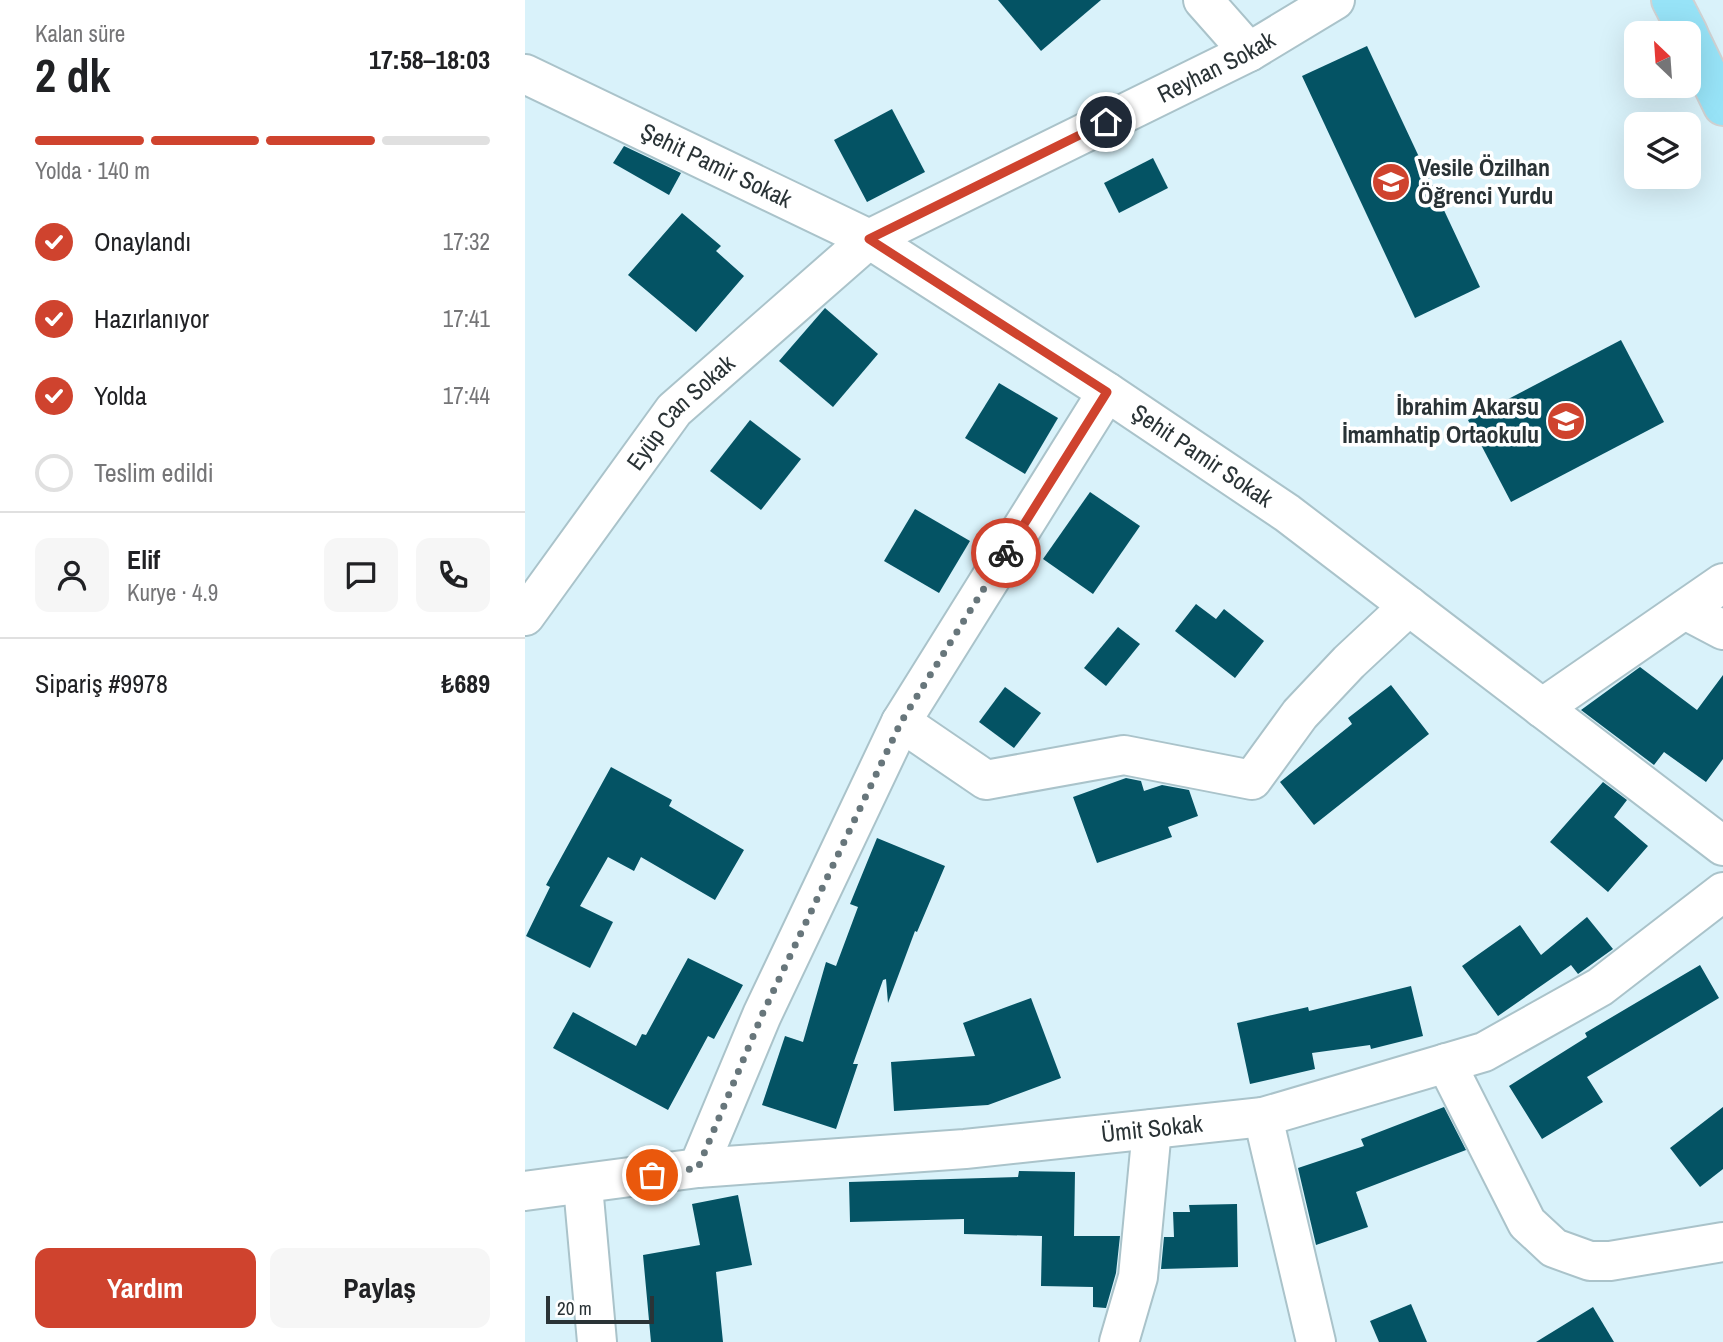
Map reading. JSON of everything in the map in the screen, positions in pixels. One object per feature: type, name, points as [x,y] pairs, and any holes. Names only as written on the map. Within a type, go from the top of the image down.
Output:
[{"type":"main road","points":[[1671,0],[1682,21]]},
{"type":"main road","points":[[1701,61],[1723,106]]},
{"type":"street","points":[[1203,0],[1249,52]]},
{"type":"street","name":"Reyhan Sokak","points":[[869,239],[1249,52],[1335,0]]},
{"type":"street","name":"Şehit Pamir Sokak","points":[[525,74],[869,239],[1107,392],[1287,513],[1723,846]]},
{"type":"street","name":"Eyüp Can Sokak","points":[[525,616],[674,410],[869,239]]},
{"type":"street","points":[[698,1168],[762,1015],[901,722],[1107,392]]},
{"type":"street","points":[[1542,708],[1723,583]]},
{"type":"street","points":[[901,722],[986,780],[1124,755],[1252,780],[1300,715],[1349,662],[1409,606]]},
{"type":"street","points":[[1685,610],[1723,630]]},
{"type":"street","name":"Ümit Sokak","points":[[525,1191],[583,1186],[698,1168],[965,1149],[1263,1117],[1484,1052],[1600,987],[1723,892]]},
{"type":"street","points":[[1446,1063],[1527,1223],[1554,1248],[1590,1261],[1610,1261],[1723,1242]]},
{"type":"street","points":[[1263,1117],[1317,1342]]},
{"type":"street","points":[[1119,1342],[1138,1277],[1152,1129]]},
{"type":"street","points":[[583,1186],[597,1342]]},
{"type":"building","points":[[998,0],[1101,0],[1041,51]]},
{"type":"building","name":"Vesile Özilhan Öğrenci Yurdu","points":[[1367,46],[1480,287],[1415,318],[1302,76]]},
{"type":"building","points":[[892,109],[925,172],[867,202],[834,140]]},
{"type":"building","points":[[624,146],[681,173],[669,195],[613,163]]},
{"type":"building","points":[[1153,158],[1168,188],[1119,213],[1104,183]]},
{"type":"building","points":[[682,213],[721,246],[716,251],[744,276],[696,332],[628,275]]},
{"type":"building","points":[[825,308],[878,354],[833,407],[779,361]]},
{"type":"building","name":"İbrahim Akarsu İmamhatip Ortaokulu","points":[[1621,340],[1664,422],[1511,502],[1468,420]]},
{"type":"building","points":[[999,383],[1058,418],[1025,474],[965,438]]},
{"type":"building","points":[[750,420],[801,459],[761,510],[710,471]]},
{"type":"building","points":[[1090,492],[1140,526],[1093,594],[1043,559]]},
{"type":"building","points":[[915,509],[970,541],[939,593],[884,561]]},
{"type":"building","points":[[1196,604],[1216,619],[1224,609],[1264,641],[1235,678],[1175,631]]},
{"type":"building","points":[[1118,627],[1140,644],[1106,686],[1084,668]]},
{"type":"building","points":[[1640,667],[1697,710],[1723,675],[1723,759],[1706,782],[1664,752],[1654,765],[1581,710]]},
{"type":"building","points":[[1391,685],[1429,734],[1314,825],[1280,782],[1352,724],[1348,718]]},
{"type":"building","points":[[1005,687],[1041,713],[1014,748],[979,722]]},
{"type":"building","points":[[611,767],[672,800],[669,806],[744,850],[715,900],[641,857],[634,871],[608,857],[580,906],[613,922],[590,968],[526,936],[550,887],[546,885]]},
{"type":"building","points":[[1126,778],[1141,781],[1144,791],[1162,785],[1189,790],[1198,816],[1168,827],[1172,837],[1097,863],[1073,797]]},
{"type":"building","points":[[1603,782],[1627,800],[1614,817],[1648,846],[1608,892],[1550,842]]},
{"type":"building","points":[[877,838],[945,866],[917,932],[915,931],[888,1003],[886,979],[883,980],[853,1064],[858,1064],[836,1129],[762,1105],[785,1036],[803,1042],[826,962],[836,966],[858,907],[850,904]]},
{"type":"building","points":[[1587,917],[1613,949],[1578,974],[1571,965],[1498,1016],[1462,966],[1520,925],[1541,955]]},
{"type":"building","points":[[688,958],[743,985],[714,1039],[708,1036],[668,1110],[553,1048],[573,1012],[636,1046],[642,1034],[646,1035]]},
{"type":"building","points":[[1700,965],[1719,998],[1587,1077],[1603,1102],[1542,1139],[1509,1086],[1587,1037],[1585,1033]]},
{"type":"building","points":[[1411,986],[1423,1036],[1371,1049],[1370,1045],[1312,1053],[1315,1069],[1250,1084],[1237,1023],[1308,1007],[1309,1011]]},
{"type":"building","points":[[1031,998],[1061,1078],[988,1105],[894,1111],[891,1062],[975,1056],[963,1023]]},
{"type":"building","points":[[1444,1107],[1466,1150],[1356,1192],[1368,1227],[1316,1245],[1298,1168],[1364,1146],[1361,1139]]},
{"type":"building","points":[[1723,1107],[1723,1169],[1700,1187],[1670,1148]]},
{"type":"building","points":[[1019,1171],[1075,1172],[1074,1236],[1120,1236],[1116,1273],[1106,1308],[1093,1307],[1093,1287],[1041,1286],[1042,1236],[964,1234],[964,1219],[850,1222],[849,1182],[1018,1177]]},
{"type":"building","points":[[738,1195],[752,1265],[716,1272],[723,1342],[651,1342],[643,1255],[700,1245],[692,1204]]},
{"type":"building","points":[[1237,1204],[1238,1267],[1161,1269],[1164,1237],[1174,1237],[1173,1212],[1190,1212],[1189,1205]]},
{"type":"building","points":[[1411,1304],[1427,1342],[1379,1342],[1370,1321]]},
{"type":"building","points":[[1593,1307],[1614,1342],[1536,1342]]},
{"type":"way so far","points":[[652,1175],[698,1168],[762,1015],[901,722],[1006,553]]},
{"type":"place","name":"Vesile Özilhan Öğrenci Yurdu","points":[[1391,182]]},
{"type":"place","name":"İbrahim Akarsu İmamhatip Ortaokulu","points":[[1566,421]]},
{"type":"route","points":[[1006,553],[1107,392],[869,239],[1106,122]]}]
